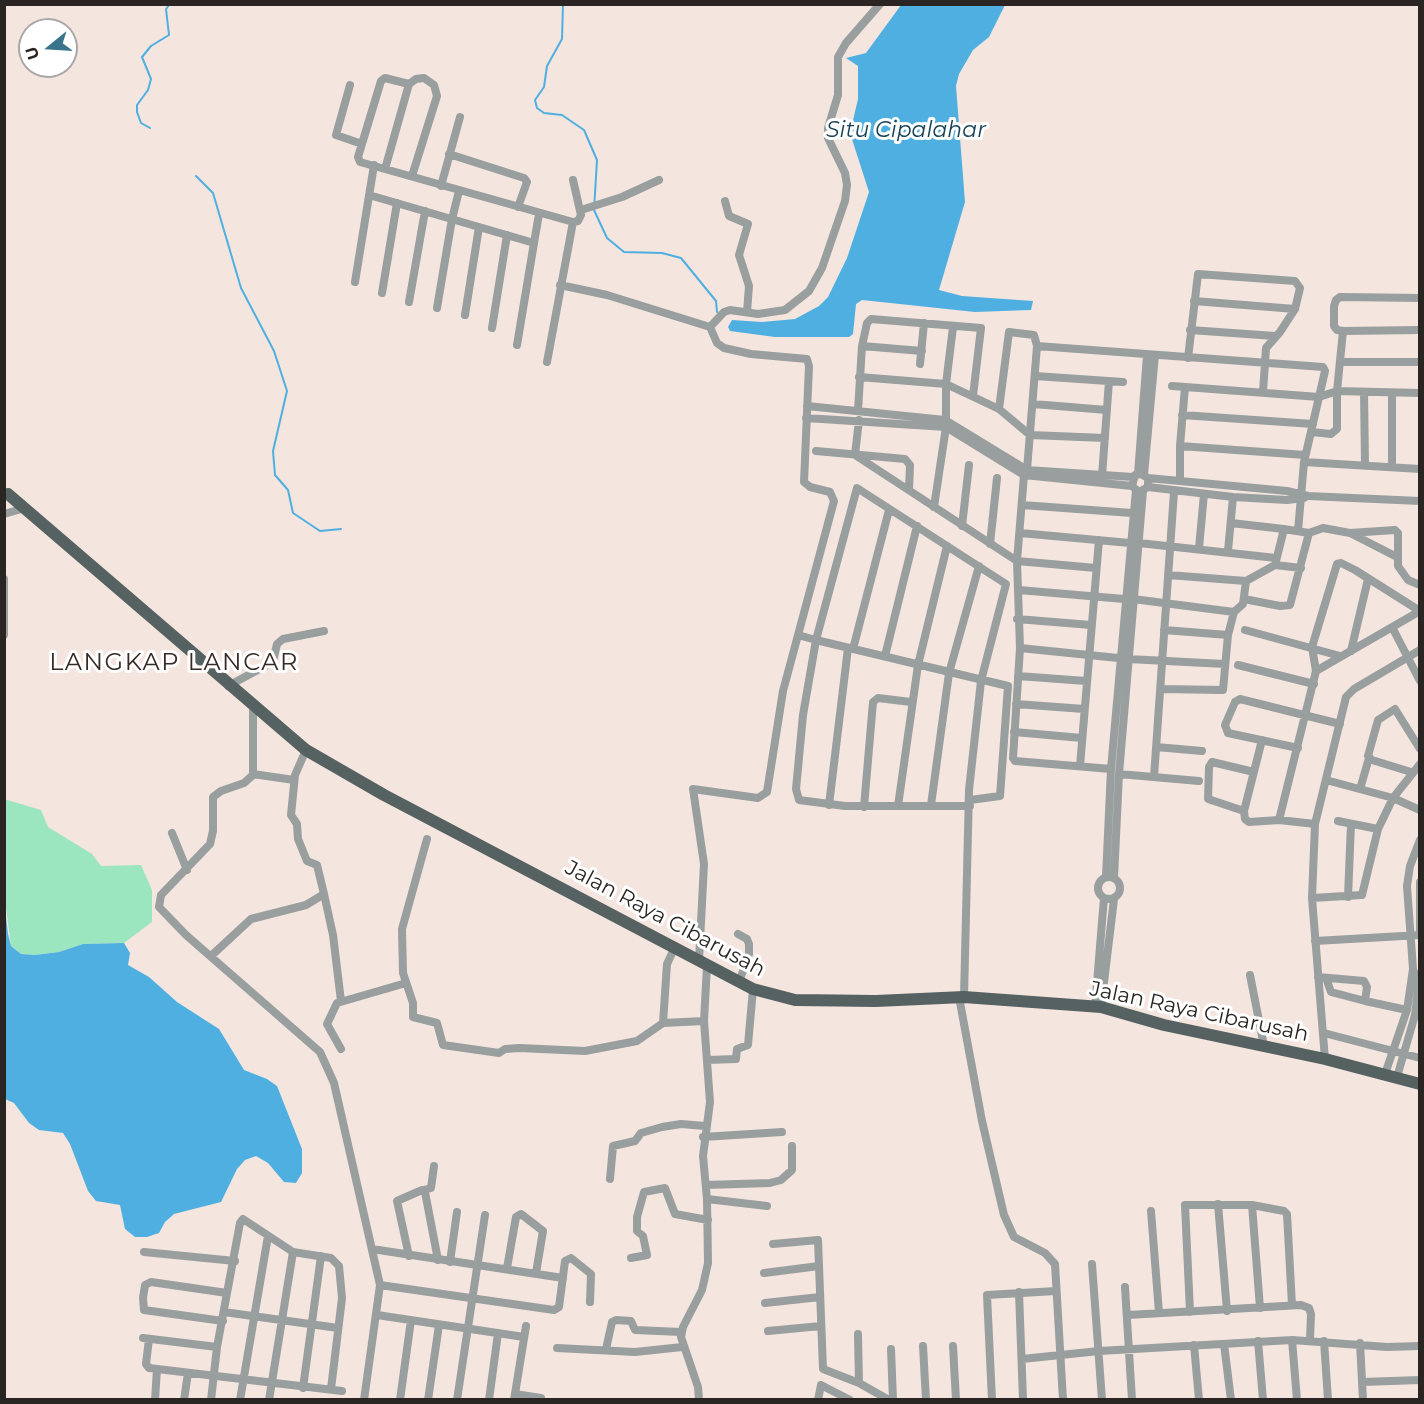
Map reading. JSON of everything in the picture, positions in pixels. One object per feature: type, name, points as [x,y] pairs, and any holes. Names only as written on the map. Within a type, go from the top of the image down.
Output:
[{"type":"main road","name":"Jalan Raya Cibarusah","points":[[8,494],[228,686],[253,704],[306,750],[674,949],[753,989],[795,1000],[876,1001],[962,997],[1098,1007],[1164,1025],[1325,1059],[1419,1084]]},
{"type":"street","points":[[710,327],[724,312],[773,314],[792,307],[809,291],[822,268],[845,201],[847,185],[845,173],[828,138],[828,128],[838,95],[838,57],[846,43],[879,4]]},
{"type":"street","points":[[409,84],[382,78],[358,160],[441,186],[573,222],[580,218],[581,210],[573,180]]},
{"type":"street","points":[[385,169],[409,84],[416,79],[428,79],[436,89],[437,96],[412,176]]},
{"type":"street","points":[[350,85],[336,135],[362,144]]},
{"type":"street","points":[[441,186],[460,117]]},
{"type":"street","points":[[449,154],[524,178],[527,182],[518,207]]},
{"type":"street","points":[[355,282],[374,165]]},
{"type":"street","points":[[581,210],[659,180]]},
{"type":"street","points":[[437,308],[459,191]]},
{"type":"street","points":[[369,195],[534,243]]},
{"type":"street","points":[[725,201],[729,216],[748,224],[739,255],[749,286],[747,312]]},
{"type":"street","points":[[382,293],[397,203]]},
{"type":"street","points":[[410,302],[425,211]]},
{"type":"street","points":[[517,345],[539,214]]},
{"type":"street","points":[[547,362],[573,222]]},
{"type":"street","points":[[465,315],[479,227]]},
{"type":"street","points":[[492,328],[507,235]]},
{"type":"street","points":[[1188,358],[1196,278],[1201,272],[1295,281],[1300,288],[1294,309],[1280,332],[1266,348],[1263,392]]},
{"type":"street","points":[[560,285],[607,295],[710,327],[717,343],[724,348],[751,354],[807,359],[809,366],[804,482],[810,487],[830,492],[834,501],[783,691],[767,792],[758,798],[693,789],[704,864],[704,1021],[710,1102],[703,1137],[708,1220],[706,1275],[681,1332],[682,1347],[698,1387],[699,1400]]},
{"type":"street","points":[[1419,298],[1337,298],[1334,326],[1337,330],[1342,331],[1419,330]]},
{"type":"street","points":[[1194,301],[1294,309]]},
{"type":"street","points":[[858,411],[862,346],[867,323],[871,319],[981,329],[973,396]]},
{"type":"street","points":[[920,364],[924,323]]},
{"type":"street","points":[[934,507],[945,423],[946,384],[953,327]]},
{"type":"street","points":[[1190,330],[1275,336]]},
{"type":"street","points":[[1182,415],[1335,432],[1337,391],[1342,362],[1342,331]]},
{"type":"street","points":[[999,409],[1009,332],[1034,335],[1036,346],[1033,404],[1017,561],[1019,591],[1017,620],[1020,648],[1013,758],[1015,761],[1111,769]]},
{"type":"street","points":[[862,346],[922,351]]},
{"type":"street","points":[[1036,346],[1323,367],[1325,371],[1304,459],[1303,497],[1298,531]]},
{"type":"street","points":[[1110,878],[1119,774],[1124,599],[1134,543],[1151,355]]},
{"type":"street","points":[[1342,362],[1419,362]]},
{"type":"street","points":[[1035,376],[1124,382]]},
{"type":"street","points":[[860,377],[946,384],[999,409],[1030,435],[1104,438]]},
{"type":"street","points":[[1102,476],[1109,381]]},
{"type":"street","points":[[1172,386],[1319,397],[1337,391],[1419,393]]},
{"type":"street","points":[[1180,481],[1180,446],[1185,387]]},
{"type":"street","points":[[1364,392],[1365,465]]},
{"type":"street","points":[[1392,393],[1392,467]]},
{"type":"street","points":[[1033,404],[1107,410]]},
{"type":"street","points":[[807,406],[945,423],[1025,472],[1140,482],[1180,481],[1303,497]]},
{"type":"street","points":[[806,418],[945,423]]},
{"type":"street","points":[[855,455],[859,420]]},
{"type":"street","points":[[1180,446],[1419,469]]},
{"type":"street","points":[[816,451],[905,459],[910,465],[909,489]]},
{"type":"street","points":[[855,455],[1017,561],[1096,568]]},
{"type":"street","points":[[962,526],[969,465]]},
{"type":"street","points":[[1025,472],[1102,476],[1140,482],[1174,492],[1233,496],[1419,501]]},
{"type":"street","points":[[990,544],[997,478]]},
{"type":"street","points":[[1098,1007],[1114,899],[1120,889],[1110,878],[1111,769],[1133,599],[1132,513],[1140,482]]},
{"type":"street","points":[[798,635],[816,640],[850,649],[885,656],[981,681],[1006,686],[1009,689],[1000,796],[970,803],[829,806],[799,800],[796,789],[803,716],[816,640],[857,488],[1006,584],[981,681],[970,803],[962,997],[982,1121],[1004,1215],[1014,1237],[1052,1259],[1055,1264],[1064,1400]]},
{"type":"street","points":[[1154,777],[1174,492]]},
{"type":"street","points":[[1198,548],[1204,494]]},
{"type":"street","points":[[1228,551],[1233,496]]},
{"type":"street","points":[[1022,505],[1132,513]]},
{"type":"street","points":[[4,514],[25,508]]},
{"type":"street","points":[[829,806],[850,649],[889,510]]},
{"type":"street","points":[[1231,523],[1309,533],[1323,528],[1350,533],[1396,531],[1397,557],[1402,574],[1419,585]]},
{"type":"street","points":[[885,656],[917,526]]},
{"type":"street","points":[[1168,574],[1246,582],[1276,562],[1284,529]]},
{"type":"street","points":[[1020,533],[1228,551],[1301,568]]},
{"type":"street","points":[[1244,599],[1285,607],[1290,605],[1309,533]]},
{"type":"street","points":[[1350,533],[1397,557]]},
{"type":"street","points":[[1080,766],[1100,540]]},
{"type":"street","points":[[898,806],[918,665],[948,546]]},
{"type":"street","points":[[1279,820],[1314,684],[1316,671],[1312,647],[1335,566],[1341,562],[1419,611],[1316,671]]},
{"type":"street","points":[[931,805],[949,673],[979,566]]},
{"type":"street","points":[[4,579],[4,635]]},
{"type":"street","points":[[1350,651],[1368,579]]},
{"type":"street","points":[[1161,689],[1221,692],[1224,688],[1228,635],[1234,612],[1244,599],[1246,582]]},
{"type":"street","points":[[1019,591],[1124,599]]},
{"type":"street","points":[[1133,599],[1234,612]]},
{"type":"street","points":[[1017,620],[1091,625]]},
{"type":"street","points":[[1392,627],[1419,681]]},
{"type":"street","points":[[1164,630],[1228,635]]},
{"type":"street","points":[[1245,630],[1312,647],[1340,657]]},
{"type":"street","points":[[228,686],[269,663],[274,657],[277,644],[283,639],[324,631]]},
{"type":"street","points":[[1020,648],[1124,659],[1225,664]]},
{"type":"street","points":[[1325,1059],[1322,978],[1315,941],[1312,898],[1315,824],[1348,693],[1419,650]]},
{"type":"street","points":[[1238,665],[1314,684]]},
{"type":"street","points":[[1018,675],[1086,681]]},
{"type":"street","points":[[864,807],[873,702],[878,698],[911,702]]},
{"type":"street","points":[[1298,748],[1228,733],[1225,730],[1237,699],[1340,724]]},
{"type":"street","points":[[253,704],[253,774],[250,780],[221,790],[213,797],[212,839],[161,895],[159,907],[320,1052],[334,1083],[380,1285],[365,1399]]},
{"type":"street","points":[[1016,704],[1084,709]]},
{"type":"street","points":[[1360,789],[1370,758],[1368,750],[1376,725],[1391,710],[1399,713],[1419,749]]},
{"type":"street","points":[[1014,732],[1082,738]]},
{"type":"street","points":[[1262,740],[1244,811],[1245,819],[1249,822],[1279,820],[1315,824]]},
{"type":"street","points":[[1156,747],[1202,751]]},
{"type":"street","points":[[306,750],[294,780],[291,817],[297,824],[298,839],[307,861],[317,865],[333,935],[340,1001]]},
{"type":"street","points":[[1370,758],[1411,772]]},
{"type":"street","points":[[1244,811],[1208,799],[1209,767],[1212,762],[1254,772]]},
{"type":"street","points":[[1312,898],[1362,895],[1378,829],[1394,798],[1419,764]]},
{"type":"street","points":[[253,774],[294,780]]},
{"type":"street","points":[[1119,774],[1199,781]]},
{"type":"street","points":[[1326,780],[1394,798],[1419,810]]},
{"type":"street","points":[[1338,821],[1378,829]]},
{"type":"street","points":[[1348,897],[1351,824]]},
{"type":"street","points":[[172,833],[186,870]]},
{"type":"street","points":[[427,839],[400,935],[406,983],[412,998],[415,1019],[437,1023],[443,1045],[499,1053],[507,1048],[585,1051],[631,1044],[663,1023],[704,1021]]},
{"type":"street","points":[[1399,1053],[1413,969],[1407,886],[1410,866],[1419,840]]},
{"type":"street","points":[[1098,1007],[1104,898],[1098,890],[1099,885],[1110,878]]},
{"type":"street","points":[[1419,882],[1419,930]]},
{"type":"street","points":[[211,956],[251,919],[306,905],[324,894]]},
{"type":"street","points":[[1104,898],[1114,899]]},
{"type":"street","points":[[738,934],[747,939],[749,944],[749,954],[739,982]]},
{"type":"street","points":[[1315,941],[1419,935]]},
{"type":"street","points":[[663,1023],[667,964],[674,949]]},
{"type":"street","points":[[1391,1075],[1417,1016],[1419,973]]},
{"type":"street","points":[[1250,975],[1264,1046]]},
{"type":"street","points":[[1322,978],[1331,992],[1407,1011]]},
{"type":"street","points":[[1322,978],[1364,981],[1367,987],[1365,1001]]},
{"type":"street","points":[[341,1049],[327,1024],[327,1019],[340,1001],[406,983]]},
{"type":"street","points":[[707,1060],[736,1059],[737,1049],[748,1045],[753,989]]},
{"type":"street","points":[[1324,1033],[1419,1058]]},
{"type":"street","points":[[610,1179],[613,1146],[635,1141],[641,1133],[662,1127],[681,1124],[705,1126]]},
{"type":"street","points":[[703,1137],[782,1132]]},
{"type":"street","points":[[706,1185],[771,1183],[781,1180],[792,1170],[792,1146]]},
{"type":"street","points":[[409,1256],[397,1201],[431,1188],[434,1166]]},
{"type":"street","points":[[630,1258],[647,1255],[643,1236],[637,1231],[637,1217],[644,1192],[666,1188],[675,1214],[708,1220]]},
{"type":"street","points":[[424,1190],[438,1260]]},
{"type":"street","points":[[707,1198],[767,1206]]},
{"type":"street","points":[[1190,1312],[1185,1204],[1252,1205],[1281,1209],[1287,1214],[1292,1305]]},
{"type":"street","points":[[1218,1204],[1227,1311]]},
{"type":"street","points":[[1252,1205],[1260,1308]]},
{"type":"street","points":[[1151,1211],[1159,1313]]},
{"type":"street","points":[[450,1262],[457,1212]]},
{"type":"street","points":[[507,1268],[516,1217],[521,1214],[543,1232],[536,1273]]},
{"type":"street","points":[[457,1400],[485,1215]]},
{"type":"street","points":[[211,1400],[217,1347],[241,1221],[248,1221],[293,1251],[331,1258],[339,1266],[342,1298],[331,1389]]},
{"type":"street","points":[[240,1400],[268,1236]]},
{"type":"street","points":[[773,1244],[818,1240],[823,1369],[891,1400],[891,1349]]},
{"type":"street","points":[[372,1249],[563,1278]]},
{"type":"street","points":[[269,1400],[293,1251]]},
{"type":"street","points":[[144,1252],[235,1261]]},
{"type":"street","points":[[303,1388],[321,1256]]},
{"type":"street","points":[[380,1285],[554,1310],[559,1307],[565,1261],[571,1258],[586,1268],[591,1279],[590,1302]]},
{"type":"street","points":[[1092,1264],[1102,1400]]},
{"type":"street","points":[[764,1273],[819,1266]]},
{"type":"street","points":[[227,1293],[151,1282],[145,1285],[144,1310],[254,1316],[338,1328]]},
{"type":"street","points":[[1125,1287],[1132,1400]]},
{"type":"street","points":[[992,1400],[986,1299],[989,1293],[1056,1291]]},
{"type":"street","points":[[1019,1292],[1023,1400]]},
{"type":"street","points":[[765,1303],[820,1297]]},
{"type":"street","points":[[1128,1315],[1227,1311],[1292,1305],[1309,1308],[1310,1340]]},
{"type":"street","points":[[377,1315],[524,1337]]},
{"type":"street","points":[[400,1400],[411,1320]]},
{"type":"street","points":[[606,1349],[612,1323],[616,1320],[631,1321],[635,1330],[681,1332]]},
{"type":"street","points":[[428,1400],[439,1324]]},
{"type":"street","points":[[526,1326],[515,1397],[541,1398]]},
{"type":"street","points":[[768,1331],[821,1326]]},
{"type":"street","points":[[489,1400],[498,1333]]},
{"type":"street","points":[[858,1334],[858,1383]]},
{"type":"street","points":[[217,1347],[146,1338],[146,1364],[149,1368],[342,1391]]},
{"type":"street","points":[[1292,1340],[1297,1400]]},
{"type":"street","points":[[1022,1359],[1099,1351],[1258,1341],[1310,1340],[1387,1347],[1419,1346]]},
{"type":"street","points":[[1258,1341],[1263,1400]]},
{"type":"street","points":[[1324,1341],[1329,1400]]},
{"type":"street","points":[[1360,1343],[1362,1400]]},
{"type":"street","points":[[1224,1344],[1231,1400]]},
{"type":"street","points":[[1194,1345],[1199,1400]]},
{"type":"street","points":[[923,1346],[926,1400]]},
{"type":"street","points":[[953,1346],[956,1400]]},
{"type":"street","points":[[556,1348],[635,1352],[682,1347]]},
{"type":"street","points":[[155,1400],[157,1369]]},
{"type":"street","points":[[184,1400],[188,1373]]},
{"type":"street","points":[[1362,1382],[1419,1380]]},
{"type":"street","points":[[818,1400],[821,1385],[850,1400]]},
{"type":"green space","points":[[4,799],[41,810],[48,827],[92,854],[101,866],[141,865],[152,890],[152,922],[124,943],[83,944],[59,952],[35,955],[21,954],[11,946],[5,900]]},
{"type":"water","name":"Situ Cipalahar","points":[[901,5],[1005,5],[989,37],[973,50],[959,74],[956,86],[965,202],[939,290],[962,296],[1033,301],[1031,310],[975,312],[862,300],[856,304],[853,334],[849,337],[775,337],[730,331],[728,327],[732,320],[762,322],[795,319],[819,306],[828,297],[847,258],[869,192],[850,133],[858,99],[858,66],[846,58],[866,53]]},
{"type":"water","points":[[4,900],[11,946],[21,954],[59,952],[83,944],[124,943],[130,953],[128,965],[149,977],[177,1002],[219,1029],[244,1070],[267,1079],[277,1086],[302,1149],[302,1173],[296,1183],[284,1182],[268,1163],[256,1156],[245,1160],[237,1169],[221,1202],[174,1214],[165,1222],[159,1233],[147,1237],[135,1237],[125,1229],[120,1205],[96,1201],[88,1191],[70,1144],[63,1133],[39,1130],[29,1123],[14,1103],[5,1099]]},
{"type":"waterway","points":[[150,128],[141,123],[137,112],[137,105],[148,90],[151,79],[142,57],[151,46],[169,35],[166,9],[170,4]]},
{"type":"waterway","points":[[563,4],[562,39],[547,66],[544,87],[535,100],[537,108],[544,113],[562,115],[584,130],[597,160],[594,210],[607,238],[624,252],[662,253],[681,258],[716,301],[717,312]]},
{"type":"waterway","points":[[196,176],[213,193],[241,288],[274,351],[287,391],[273,451],[275,475],[288,490],[293,513],[320,531],[341,529]]},
{"type":"district","name":"LANGKAP LANCAR","points":[[174,663]]}]
